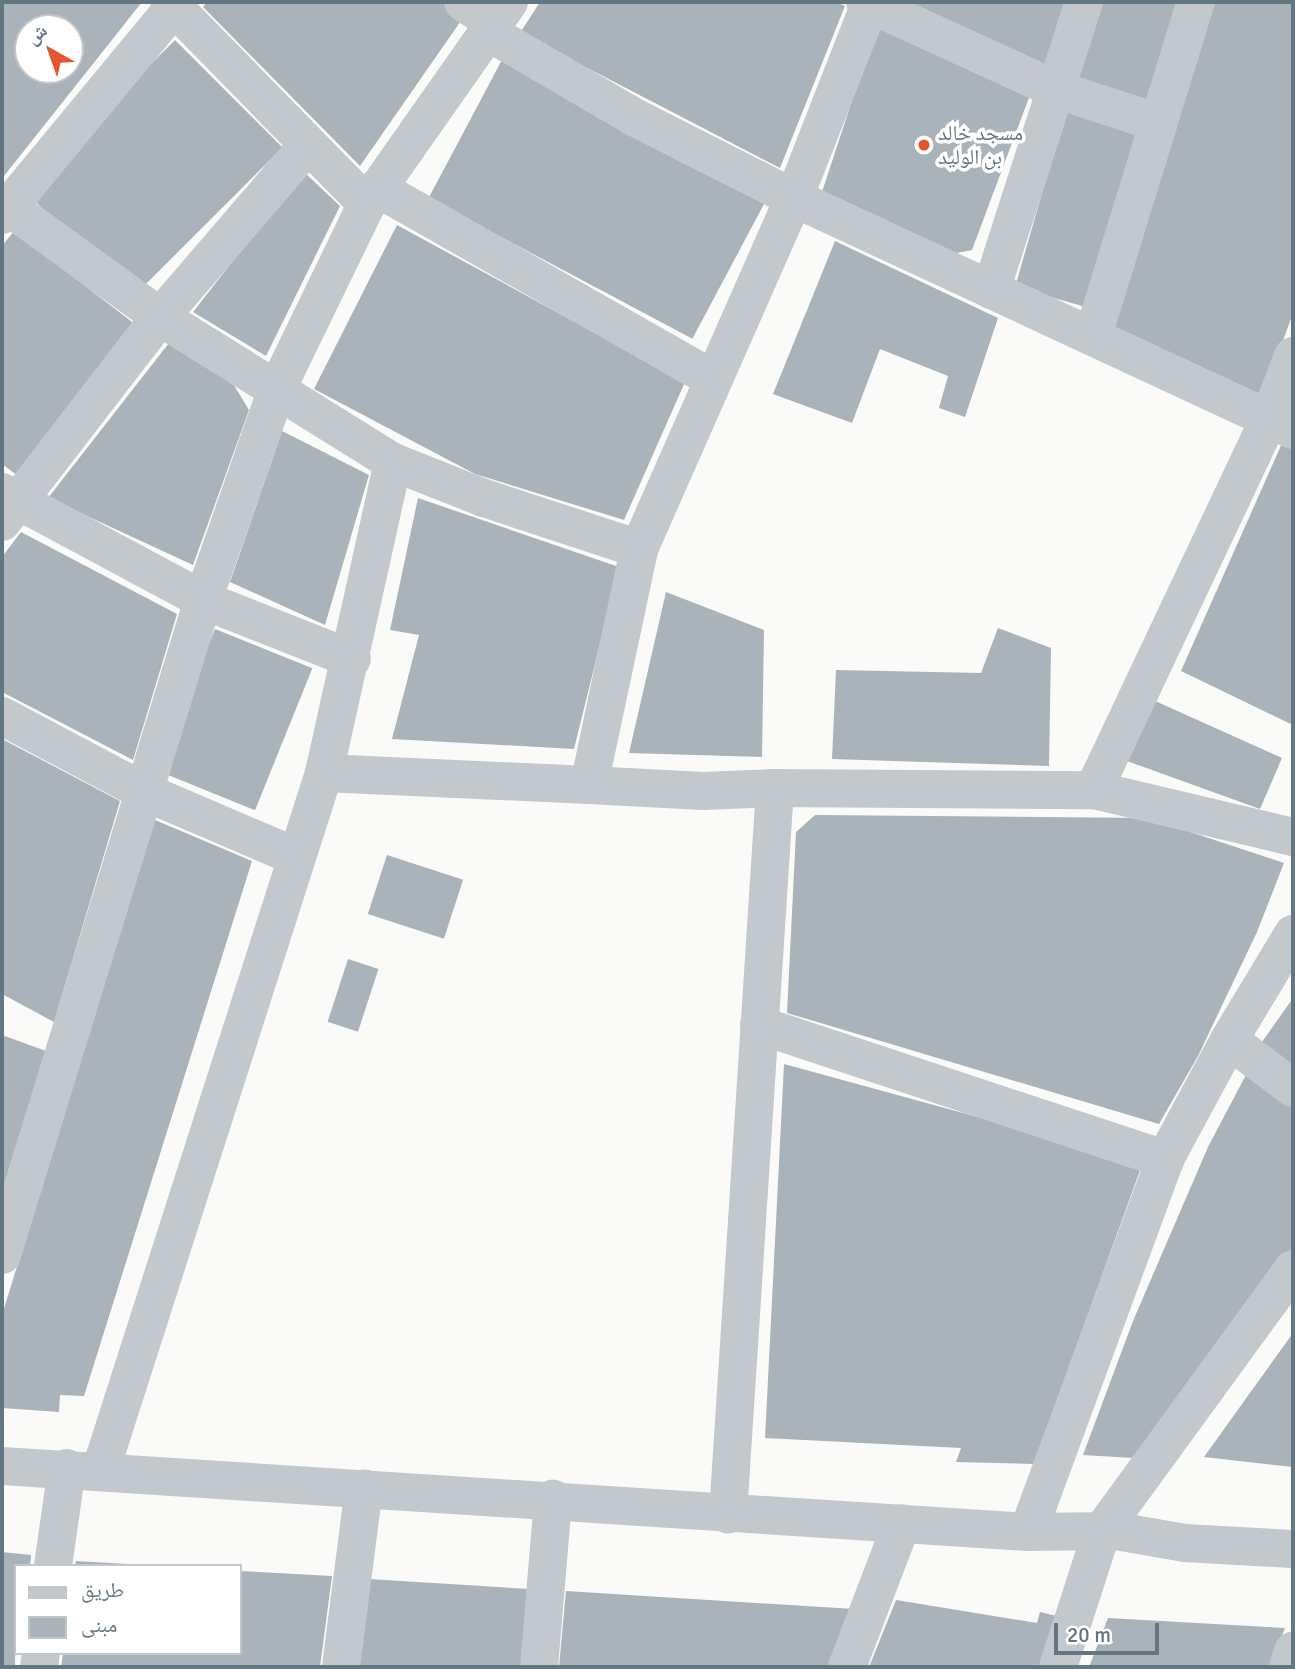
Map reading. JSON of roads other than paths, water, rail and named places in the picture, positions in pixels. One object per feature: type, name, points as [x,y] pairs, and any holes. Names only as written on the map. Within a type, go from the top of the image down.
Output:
[{"type":"street","points":[[463,2],[497,19],[636,118],[794,198],[1281,424]]},
{"type":"street","points":[[991,290],[1084,2]]},
{"type":"street","points":[[1093,336],[1196,2]]},
{"type":"street","points":[[639,549],[484,498],[393,462],[160,317],[4,208],[174,3],[307,146],[372,196],[711,378]]},
{"type":"street","points":[[589,785],[639,549],[711,378],[794,198],[869,3],[1055,89],[1159,123]]},
{"type":"street","points":[[2,1255],[202,600],[276,391],[372,196],[497,19]]},
{"type":"street","points":[[307,146],[160,317],[7,506],[202,600],[352,659]]},
{"type":"street","points":[[1094,790],[1281,424],[1293,356]]},
{"type":"street","points":[[54,1564],[324,773],[352,659],[393,462]]},
{"type":"street","points":[[2,716],[145,792],[294,856]]},
{"type":"street","points":[[324,773],[703,791],[775,788],[1094,790],[1293,837]]},
{"type":"street","points":[[728,1514],[775,788]]},
{"type":"street","points":[[1028,1532],[1165,1159],[1229,1040],[1293,934]]},
{"type":"street","points":[[759,1025],[1165,1159]]},
{"type":"street","points":[[1229,1040],[1293,1088]]},
{"type":"street","points":[[1058,1667],[1109,1531],[1293,1269]]},
{"type":"street","points":[[2,1466],[553,1499],[728,1514],[1028,1532],[1109,1531],[1159,1526],[1293,1530]]},
{"type":"street","points":[[341,1667],[364,1488]]},
{"type":"street","points":[[540,1667],[553,1499]]},
{"type":"street","points":[[847,1667],[902,1523]]},
{"type":"street","points":[[1109,1531],[1185,1543],[1293,1549]]},
{"type":"street","points":[[1287,1667],[1293,1651]]},
{"type":"place","name":"مسجد خالد بن الوليد","points":[[924,145]]}]
